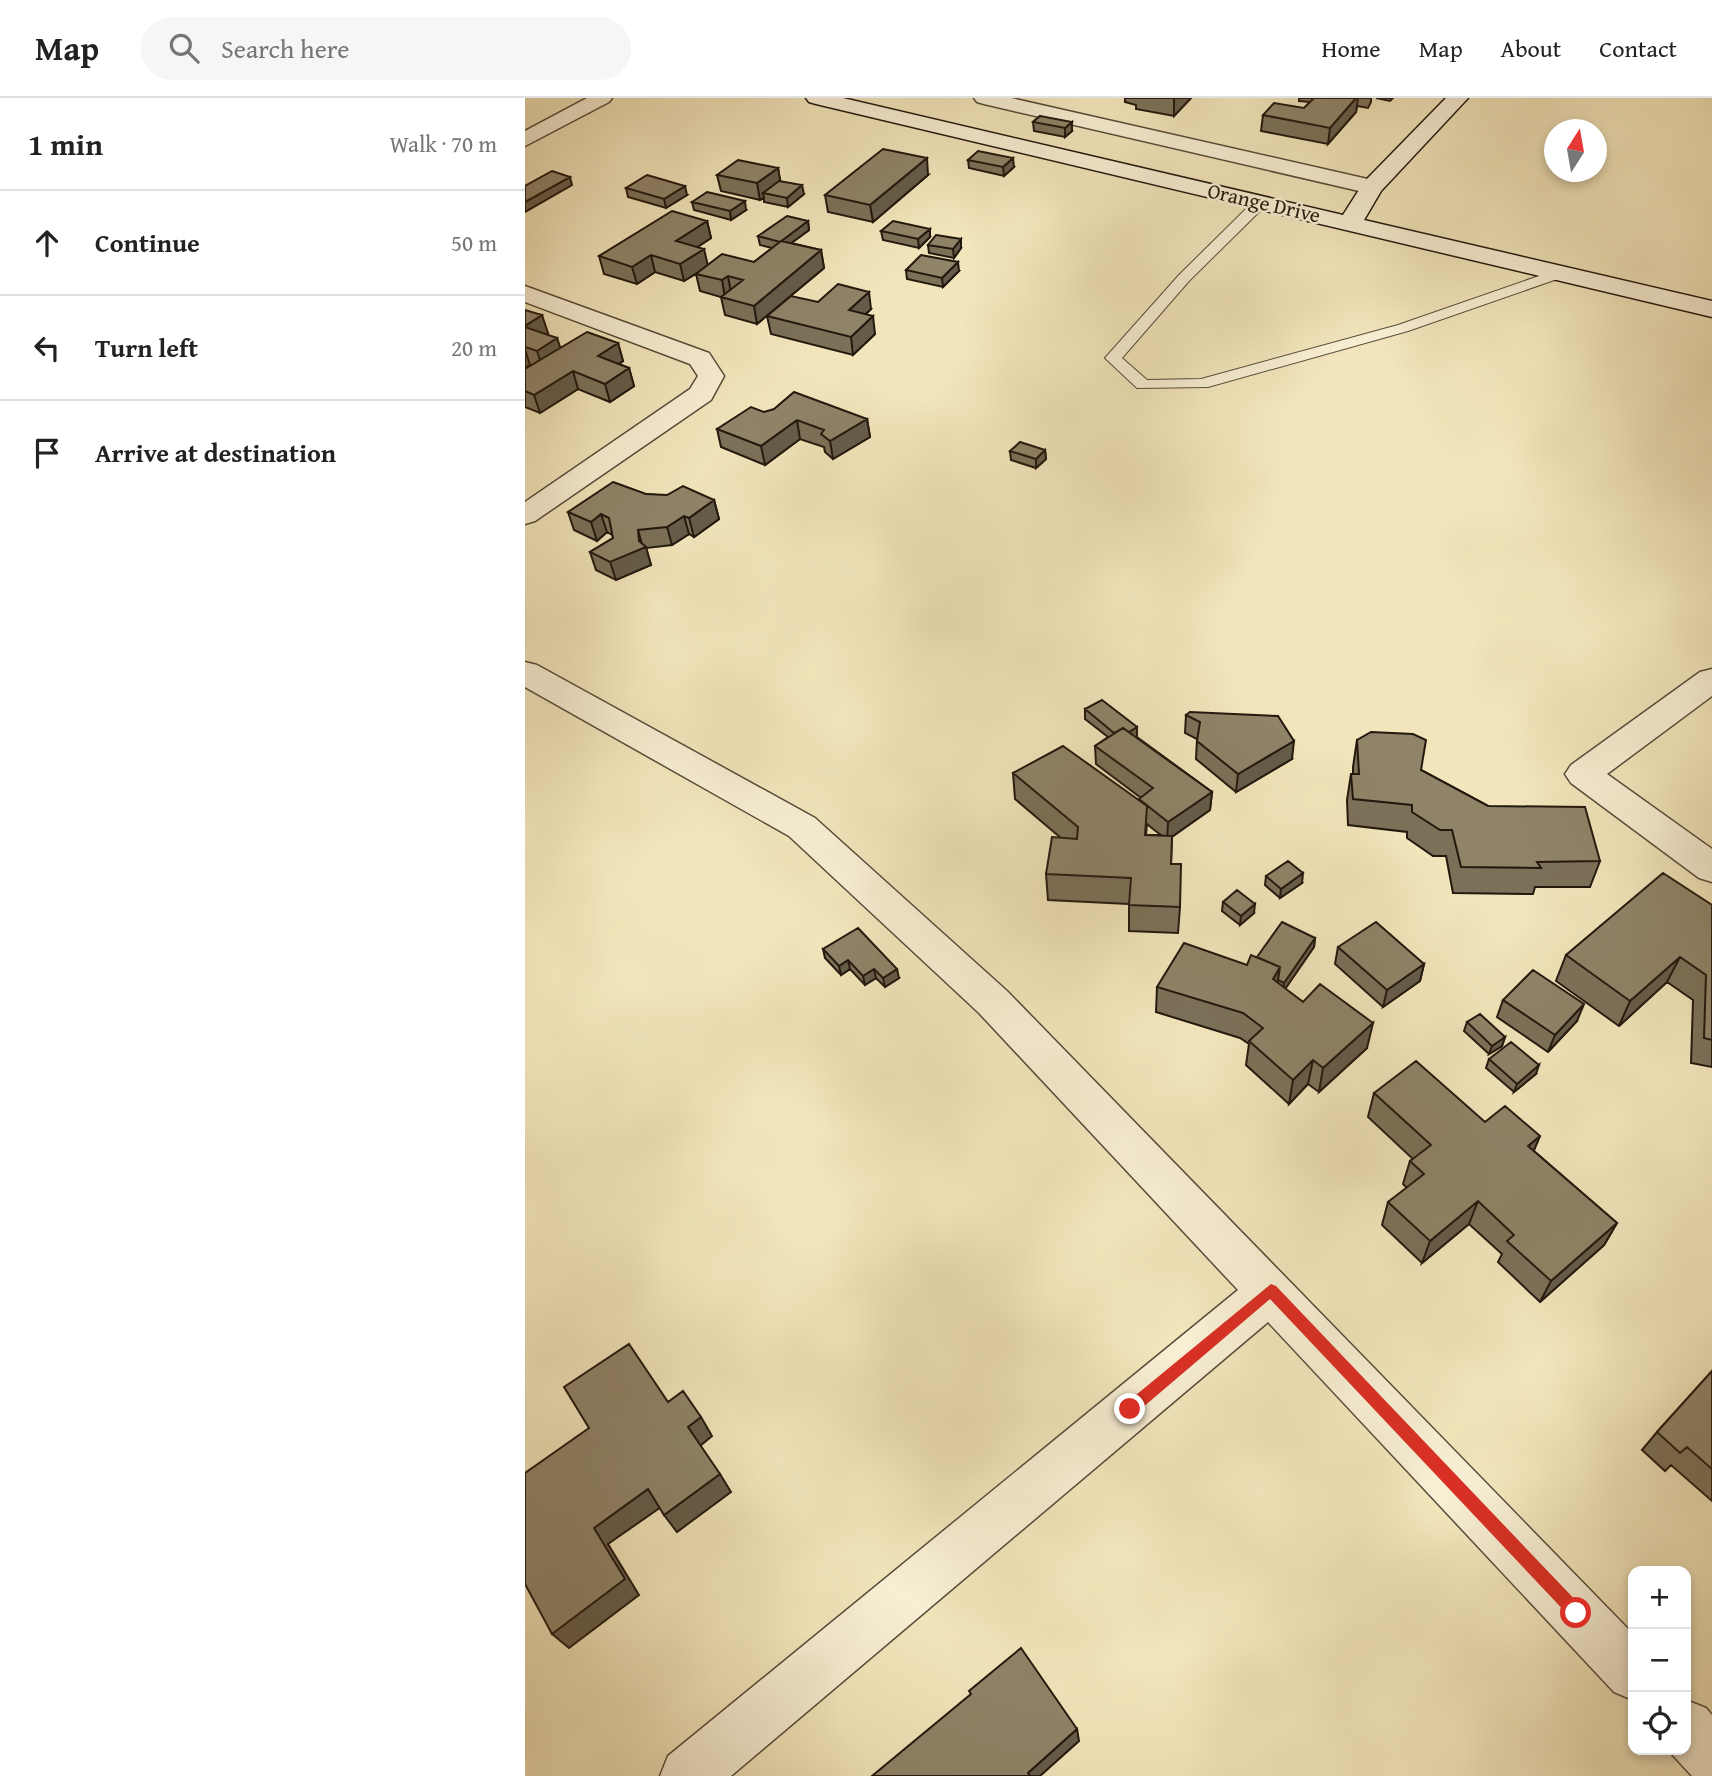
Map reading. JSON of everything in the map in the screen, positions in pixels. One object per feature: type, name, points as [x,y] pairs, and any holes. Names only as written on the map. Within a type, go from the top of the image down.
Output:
[{"type":"street","points":[[525,140],[602,98]]},
{"type":"street","name":"Orange Drive","points":[[816,98],[1712,309]]},
{"type":"street","points":[[984,98],[1372,187]]},
{"type":"street","points":[[1350,223],[1372,187],[1458,98]]},
{"type":"street","points":[[525,293],[700,359],[711,376],[701,394],[525,515]]},
{"type":"street","points":[[525,673],[802,827],[993,1002],[1271,1290],[1628,1668]]},
{"type":"street","points":[[1712,680],[1583,774],[1644,821],[1712,867]]},
{"type":"street","points":[[688,1776],[1271,1290]]},
{"type":"street","points":[[1691,1733],[1712,1756]]},
{"type":"lane","points":[[1261,202],[1178,283],[1113,358],[1143,385],[1202,384],[1403,328],[1561,273]]},
{"type":"building","points":[[1314,98],[1356,98],[1330,128],[1263,115],[1274,103],[1304,108]]},
{"type":"building","points":[[1040,116],[1072,122],[1065,128],[1033,122]]},
{"type":"building","points":[[883,149],[927,158],[870,205],[825,195]]},
{"type":"building","points":[[978,151],[1013,158],[1003,167],[968,160]]},
{"type":"building","points":[[738,160],[778,168],[757,183],[717,175]]},
{"type":"building","points":[[552,171],[570,177],[525,202],[525,186]]},
{"type":"building","points":[[647,175],[685,186],[664,199],[626,188]]},
{"type":"building","points":[[779,181],[802,185],[787,198],[763,193]]},
{"type":"building","points":[[707,192],[745,201],[730,211],[692,202]]},
{"type":"building","points":[[672,211],[707,221],[676,241],[704,249],[680,264],[651,255],[632,267],[599,256]]},
{"type":"building","points":[[787,216],[808,221],[780,242],[758,236]]},
{"type":"building","points":[[893,221],[930,229],[918,239],[881,231]]},
{"type":"building","points":[[936,235],[961,239],[953,249],[928,245]]},
{"type":"building","points":[[781,241],[821,250],[754,306],[721,297],[743,280],[728,276],[722,280],[696,274],[722,254],[754,262]]},
{"type":"building","points":[[921,255],[958,262],[942,278],[906,270]]},
{"type":"building","points":[[838,284],[869,292],[849,310],[873,316],[851,337],[767,316],[791,296],[818,302]]},
{"type":"building","points":[[525,310],[542,315],[525,326]]},
{"type":"building","points":[[525,327],[557,338],[537,351],[525,347]]},
{"type":"building","points":[[587,332],[618,343],[598,356],[629,368],[605,384],[573,371],[534,395],[525,391],[525,369]]},
{"type":"building","points":[[794,392],[867,419],[830,441],[821,434],[824,430],[797,420],[761,446],[717,429],[751,407],[764,412],[774,409]]},
{"type":"building","points":[[1020,442],[1045,450],[1036,459],[1010,451]]},
{"type":"building","points":[[613,482],[646,494],[667,495],[683,486],[714,500],[689,518],[684,516],[667,527],[638,530],[639,541],[646,547],[610,562],[590,552],[613,538],[609,518],[601,514],[591,522],[568,512]]},
{"type":"building","points":[[1102,700],[1137,727],[1129,732],[1123,728],[1114,733],[1085,709]]},
{"type":"building","points":[[1190,712],[1278,716],[1294,741],[1238,774],[1197,741],[1200,722],[1186,715]]},
{"type":"building","points":[[1123,728],[1212,792],[1168,822],[1139,799],[1153,788],[1095,746]]},
{"type":"building","points":[[1371,732],[1413,734],[1426,740],[1421,770],[1488,806],[1585,807],[1600,861],[1537,862],[1541,868],[1461,867],[1452,830],[1440,830],[1412,812],[1412,805],[1353,799],[1351,774],[1359,774],[1357,740]]},
{"type":"building","points":[[1063,746],[1147,806],[1145,835],[1172,836],[1171,864],[1181,864],[1180,907],[1129,905],[1131,878],[1046,874],[1052,837],[1077,839],[1078,827],[1013,773]]},
{"type":"building","points":[[1288,861],[1303,873],[1281,889],[1266,876]]},
{"type":"building","points":[[1663,873],[1712,905],[1712,1040],[1704,1038],[1706,975],[1680,957],[1630,1001],[1566,955]]},
{"type":"building","points":[[1237,890],[1255,904],[1241,916],[1223,902]]},
{"type":"building","points":[[1282,922],[1315,938],[1284,983],[1278,980],[1280,967],[1257,957]]},
{"type":"building","points":[[1376,922],[1424,964],[1387,990],[1338,947]]},
{"type":"building","points":[[858,928],[897,969],[883,978],[874,969],[863,976],[848,960],[839,966],[823,949]]},
{"type":"building","points":[[1184,943],[1247,965],[1251,955],[1280,967],[1273,979],[1303,1002],[1320,984],[1373,1023],[1323,1068],[1313,1060],[1293,1080],[1249,1041],[1263,1028],[1243,1013],[1157,987]]},
{"type":"building","points":[[1533,970],[1584,1004],[1555,1035],[1503,1000]]},
{"type":"building","points":[[1480,1014],[1505,1037],[1492,1046],[1467,1022]]},
{"type":"building","points":[[1511,1042],[1539,1065],[1517,1084],[1489,1059]]},
{"type":"building","points":[[1416,1061],[1485,1122],[1505,1106],[1540,1136],[1528,1146],[1617,1223],[1551,1281],[1507,1241],[1514,1235],[1478,1201],[1430,1241],[1388,1202],[1424,1174],[1410,1161],[1431,1145],[1374,1093]]},
{"type":"building","points":[[629,1344],[668,1402],[683,1391],[701,1417],[688,1427],[720,1474],[664,1515],[648,1489],[594,1528],[625,1579],[552,1634],[525,1584],[525,1473],[589,1428],[564,1387]]},
{"type":"building","points":[[1712,1371],[1712,1469],[1687,1447],[1680,1453],[1657,1432]]},
{"type":"building","points":[[1021,1648],[1077,1729],[1028,1773],[1030,1776],[872,1776],[971,1694],[969,1691]]},
{"type":"route","points":[[1130,1409],[1271,1290],[1576,1613]]}]
